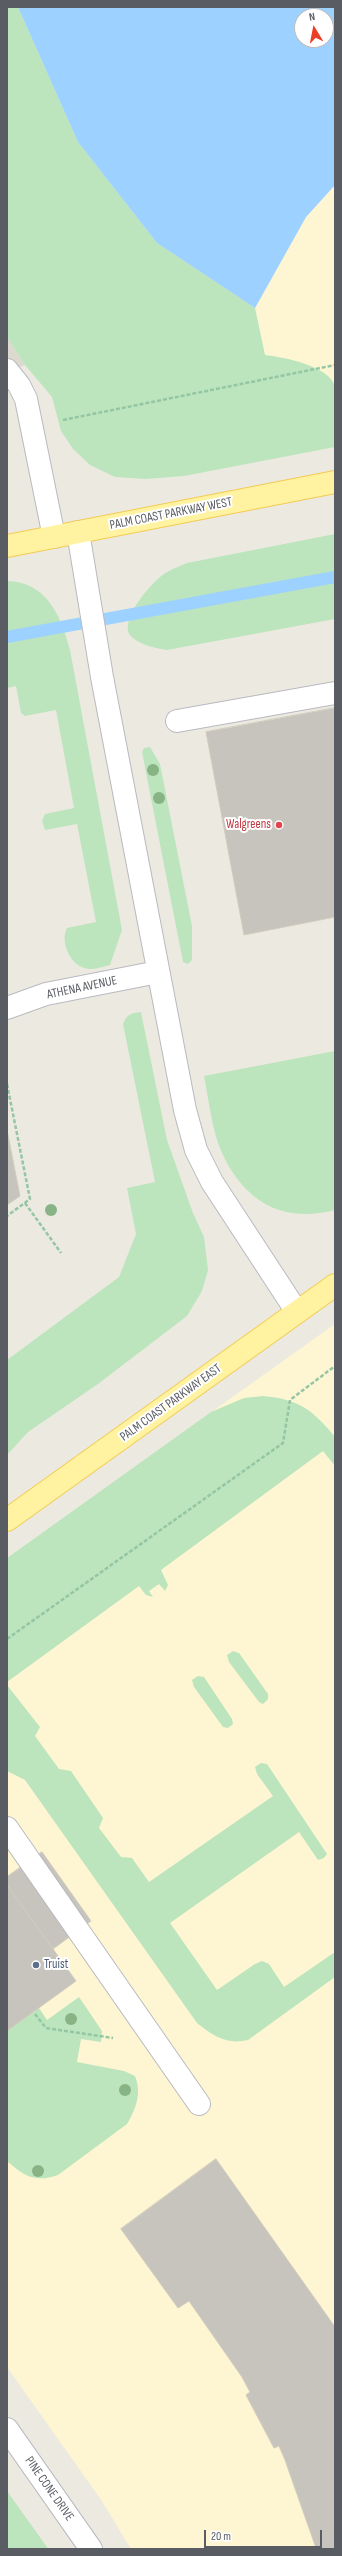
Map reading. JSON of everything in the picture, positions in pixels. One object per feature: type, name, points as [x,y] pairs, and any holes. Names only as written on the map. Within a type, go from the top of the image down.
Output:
[{"type":"main road","name":"PALM COAST PARKWAY WEST","points":[[7,546],[335,482]]},
{"type":"main road","name":"PALM COAST PARKWAY EAST","points":[[7,1520],[335,1285]]},
{"type":"street","points":[[7,370],[19,386],[26,399],[54,537]]},
{"type":"street","points":[[78,532],[96,639],[158,972],[185,1110],[196,1150],[216,1188],[297,1312]]},
{"type":"street","points":[[177,721],[335,693]]},
{"type":"street","name":"ATHENA AVENUE","points":[[7,1008],[46,994],[158,972]]},
{"type":"street","points":[[7,1828],[199,2104]]},
{"type":"street","name":"PINE CONE DRIVE","points":[[7,2429],[91,2549]]},
{"type":"path","points":[[58,420],[335,365]]},
{"type":"path","points":[[7,1084],[30,1200],[7,1216]]},
{"type":"path","points":[[25,1203],[61,1253]]},
{"type":"path","points":[[7,1640],[283,1443],[290,1400],[335,1366]]},
{"type":"path","points":[[35,2014],[46,2028],[156,2042]]},
{"type":"shaded area","points":[[335,185],[335,447],[265,355],[255,308],[306,217]]},
{"type":"shaded area","points":[[7,337],[25,365],[7,372]]},
{"type":"shaded area","points":[[335,1324],[335,2549],[131,2549],[102,2501],[7,2367],[7,1558]]},
{"type":"green space","points":[[7,7],[18,7],[78,142],[157,243],[255,308],[265,355],[294,360],[316,368],[325,373],[332,380],[335,387],[336,402],[335,447],[184,476],[146,479],[115,477],[90,465],[73,449],[61,431],[52,397],[25,365],[7,337]]},
{"type":"green space","points":[[335,534],[335,619],[167,650],[142,644],[130,635],[128,628],[129,619],[133,610],[154,583],[161,576],[170,571],[187,563]]},
{"type":"green space","points":[[7,581],[21,583],[32,587],[42,594],[57,613],[70,650],[122,930],[110,965],[100,968],[87,969],[79,965],[70,957],[65,945],[65,933],[67,928],[96,922],[77,824],[45,830],[42,821],[45,814],[74,808],[56,710],[25,716],[21,713],[16,686],[7,688]]},
{"type":"green space","points":[[150,747],[160,764],[192,926],[192,960],[188,964],[183,962],[142,752],[144,748]]},
{"type":"green space","points":[[141,1012],[167,1140],[193,1213],[204,1237],[208,1270],[202,1291],[187,1316],[98,1384],[28,1432],[7,1455],[7,1360],[119,1277],[136,1234],[127,1188],[155,1182],[123,1024],[126,1018],[130,1015]]},
{"type":"green space","points":[[335,1051],[335,1210],[316,1214],[298,1214],[282,1211],[267,1205],[253,1196],[241,1184],[231,1170],[222,1153],[216,1135],[204,1076]]},
{"type":"green space","points":[[263,1396],[296,1403],[320,1420],[335,1437],[335,1466],[323,1451],[161,1570],[168,1585],[165,1591],[159,1584],[149,1591],[153,1597],[146,1595],[139,1586],[7,1682],[7,1558],[211,1412],[244,1398]]},
{"type":"green space","points":[[233,1651],[239,1653],[268,1694],[268,1699],[263,1704],[259,1702],[229,1662],[227,1655]]},
{"type":"green space","points":[[198,1676],[204,1677],[232,1719],[233,1724],[228,1728],[223,1727],[194,1687],[192,1680]]},
{"type":"green space","points":[[7,1685],[40,1727],[35,1736],[59,1769],[71,1771],[103,1818],[99,1828],[121,1857],[132,1858],[149,1882],[273,1796],[257,1774],[255,1767],[261,1763],[267,1764],[327,1854],[324,1858],[318,1860],[299,1832],[170,1923],[217,1990],[255,1964],[262,1961],[269,1964],[284,1987],[335,1952],[335,1977],[248,2040],[233,2041],[221,2038],[209,2032],[197,2023],[25,1780],[7,1771]]},
{"type":"green space","points":[[79,1997],[102,2031],[101,2042],[81,2039],[77,2062],[124,2071],[135,2076],[138,2089],[137,2101],[127,2124],[58,2175],[43,2178],[30,2177],[19,2171],[7,2161],[7,2031],[39,2008],[47,2020]]},
{"type":"green space","points":[[7,2491],[47,2547],[48,2549],[7,2549]]},
{"type":"water","points":[[18,7],[335,7],[335,185],[306,217],[255,308],[157,243],[78,142]]},
{"type":"building","name":"Walgreens","points":[[335,708],[335,917],[244,935],[206,732]]},
{"type":"building","points":[[7,1130],[20,1196],[7,1205]]},
{"type":"building","points":[[42,1852],[91,1921],[53,1949],[7,1885],[7,1877]]},
{"type":"building","name":"Truist","points":[[7,1885],[76,1981],[7,2031]]},
{"type":"building","points":[[216,2159],[335,2327],[335,2549],[313,2549],[316,2548],[285,2460],[279,2446],[274,2448],[246,2395],[250,2392],[242,2377],[189,2301],[178,2308],[121,2229]]},
{"type":"waterway","points":[[7,637],[335,577]]},
{"type":"place","name":"Walgreens","points":[[279,825]]},
{"type":"place","name":"Truist","points":[[36,1965]]}]
